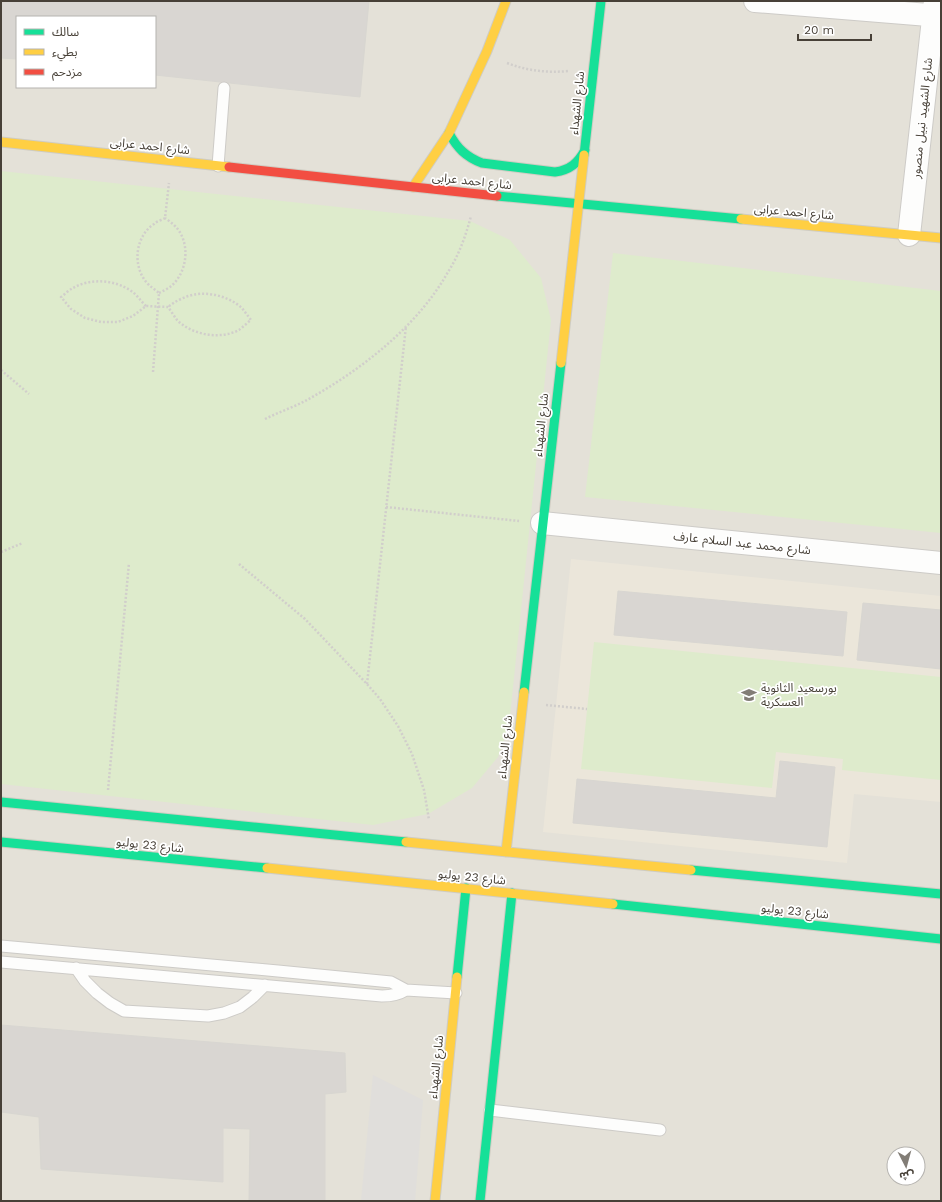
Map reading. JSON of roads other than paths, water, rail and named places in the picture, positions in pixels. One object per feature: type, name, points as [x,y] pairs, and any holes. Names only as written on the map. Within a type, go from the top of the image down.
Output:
[{"type":"main road","points":[[413,187],[450,133],[506,1]]},
{"type":"main road","name":"شارع الشهداء","points":[[506,852],[601,1]]},
{"type":"main road","points":[[450,133],[454,144],[462,153],[471,159],[482,163],[555,172],[564,171],[573,166],[580,159],[585,150]]},
{"type":"main road","name":"شارع احمد عرابى","points":[[1,142],[478,194],[941,238]]},
{"type":"main road","points":[[1,802],[898,891],[941,894]]},
{"type":"main road","name":"شارع 23 يوليو","points":[[1,842],[466,888],[941,939]]},
{"type":"main road","name":"شارع الشهداء","points":[[435,1201],[466,888]]},
{"type":"main road","points":[[480,1201],[512,893]]},
{"type":"street","points":[[755,1],[937,11]]},
{"type":"street","name":"شارع الشهيد نبيل منصور","points":[[909,235],[937,11]]},
{"type":"street","name":"شارع محمد عبد السلام عارف","points":[[542,523],[941,563]]},
{"type":"lane","points":[[218,166],[224,88]]},
{"type":"lane","points":[[1,946],[391,982],[406,990],[456,993]]},
{"type":"lane","points":[[1,962],[386,996],[399,994],[406,990]]},
{"type":"lane","points":[[76,968],[85,981],[97,993],[110,1003],[124,1010],[208,1016],[224,1013],[240,1007],[265,985]]},
{"type":"lane","points":[[490,1110],[660,1130]]},
{"type":"place","name":"بورسعيد الثانوية العسكرية","points":[[749,695]]}]
